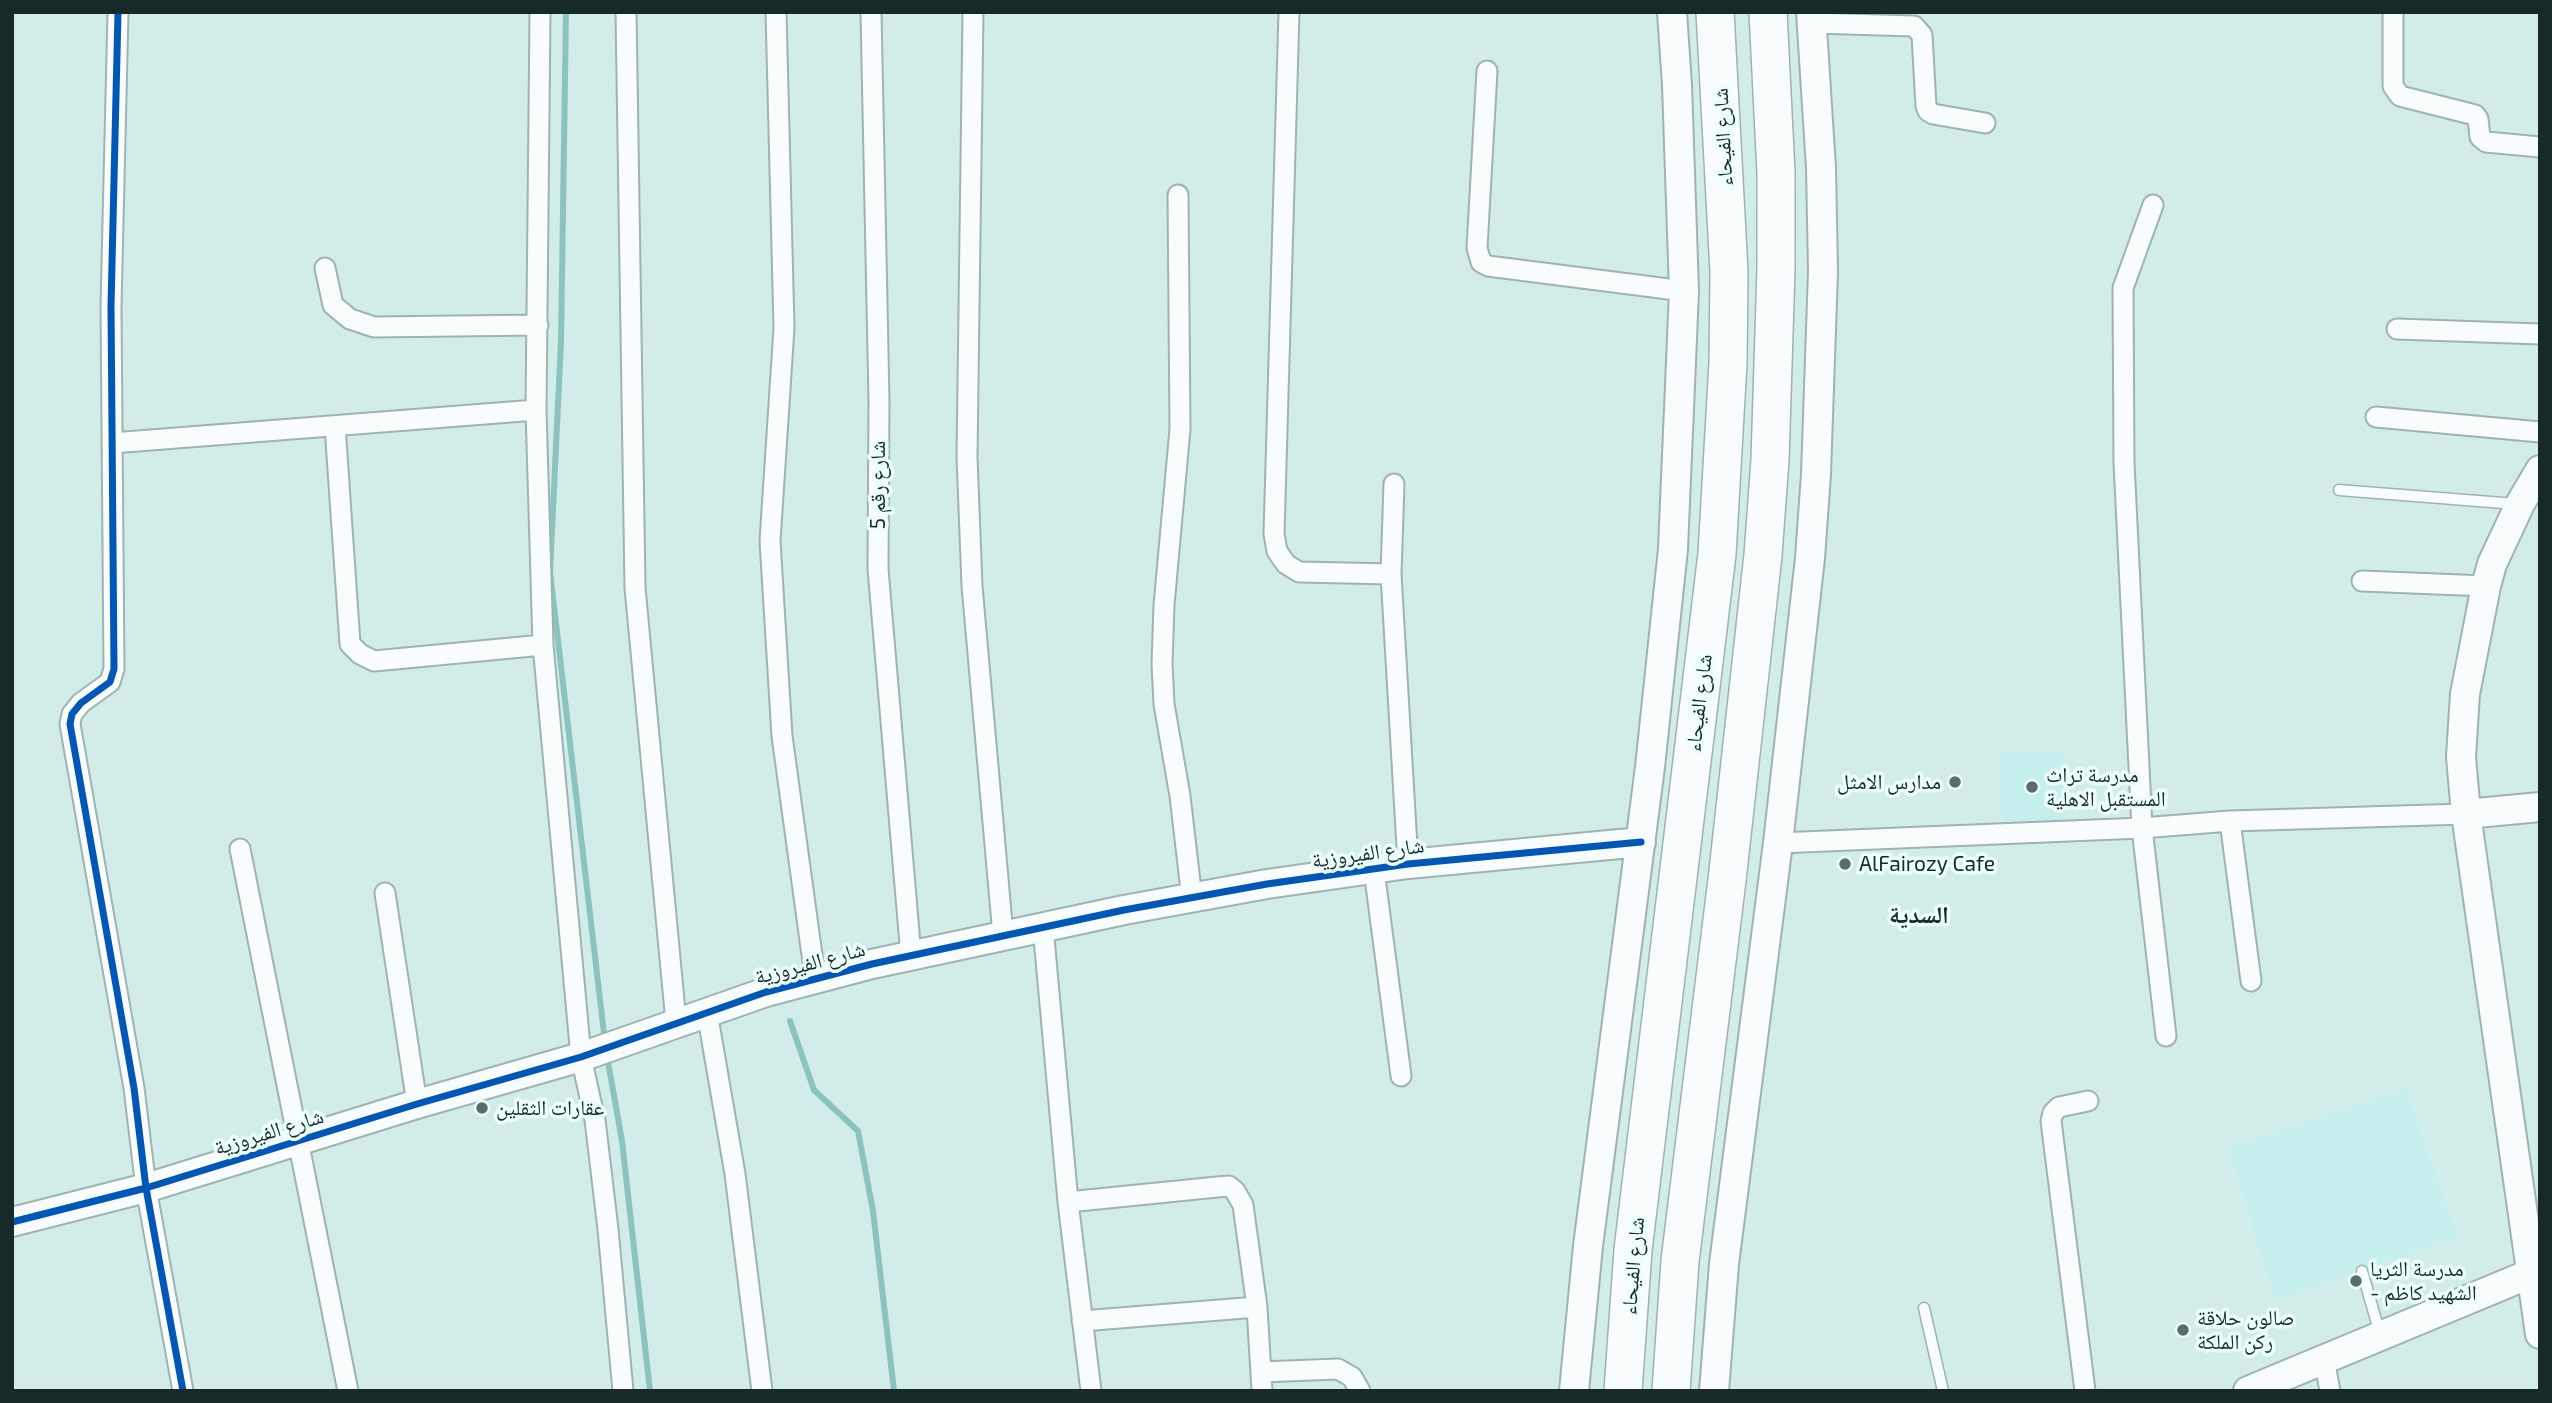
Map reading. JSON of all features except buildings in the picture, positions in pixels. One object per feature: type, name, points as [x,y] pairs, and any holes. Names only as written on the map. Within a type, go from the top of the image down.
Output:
[{"type":"highway","name":"شارع الفيحاء","points":[[1623,1391],[1633,1250],[1717,554],[1728,363],[1729,272],[1715,12]]},
{"type":"highway","points":[[1671,1391],[1680,1261],[1727,880],[1763,555],[1770,460],[1776,173],[1768,12]]},
{"type":"highway","points":[[1678,874],[1727,880]]},
{"type":"street","points":[[118,12],[111,306],[114,669],[110,682],[81,703],[72,715],[70,724],[134,1088],[146,1188],[183,1391]]},
{"type":"street","points":[[540,12],[536,410],[543,645],[597,1050],[594,1120],[623,1391]]},
{"type":"street","points":[[626,12],[635,588],[676,1022]]},
{"type":"street","points":[[776,12],[784,328],[770,541],[782,736],[815,977]]},
{"type":"street","name":"شارع رقم 5","points":[[871,12],[879,401],[878,569],[911,956]]},
{"type":"street","points":[[973,12],[967,457],[972,586],[1003,935]]},
{"type":"street","points":[[1289,12],[1274,534],[1277,551],[1286,564],[1298,572],[1391,574]]},
{"type":"street","points":[[1574,1391],[1588,1246],[1641,842],[1673,549],[1684,291],[1672,12]]},
{"type":"street","points":[[2393,12],[2393,86],[2400,96],[2475,116],[2478,119],[2480,136],[2486,142],[2540,147]]},
{"type":"street","points":[[1714,1391],[1724,1264],[1778,843],[1810,558],[1816,474],[1823,271],[1821,168],[1812,18],[1914,26],[1922,35],[1928,111],[1985,123]]},
{"type":"street","points":[[1487,71],[1478,248],[1481,262],[1488,266],[1684,291]]},
{"type":"street","points":[[1178,195],[1180,429],[1164,605],[1163,664],[1164,704],[1180,796],[1192,899]]},
{"type":"street","points":[[2153,205],[2123,288],[2124,463],[2142,828],[2166,1036]]},
{"type":"street","points":[[325,268],[333,304],[350,319],[374,327],[538,325]]},
{"type":"street","points":[[2397,329],[2540,334]]},
{"type":"street","points":[[112,443],[536,410]]},
{"type":"street","points":[[2376,417],[2540,432]]},
{"type":"street","points":[[335,426],[349,644],[374,661],[543,645]]},
{"type":"street","points":[[2540,470],[2520,504],[2492,564],[2486,586],[2465,694],[2462,757],[2466,814],[2540,1334]]},
{"type":"street","points":[[1394,484],[1391,574],[1408,864]]},
{"type":"street","points":[[1673,549],[1717,554]]},
{"type":"street","points":[[1763,555],[1810,558]]},
{"type":"street","points":[[2362,581],[2486,586]]},
{"type":"street","points":[[1778,843],[2142,828],[2230,821],[2466,814],[2540,807]]},
{"type":"street","points":[[2230,821],[2251,981]]},
{"type":"street","name":"شارع الفيروزية","points":[[12,1222],[146,1188],[298,1142],[597,1050],[815,977],[1003,935],[1267,884],[1408,864],[1641,842]]},
{"type":"street","points":[[240,849],[348,1391]]},
{"type":"street","points":[[1374,870],[1401,1076]]},
{"type":"street","points":[[385,893],[417,1104]]},
{"type":"street","points":[[1043,927],[1068,1202],[1091,1391]]},
{"type":"street","points":[[707,1012],[735,1174],[762,1391]]},
{"type":"street","points":[[2085,1391],[2051,1121],[2053,1113],[2059,1107],[2088,1101]]},
{"type":"street","points":[[1068,1202],[1228,1186],[1236,1191],[1243,1205],[1257,1307],[1261,1381],[1338,1369],[1352,1377],[1360,1391]]},
{"type":"street","points":[[1588,1246],[1633,1250]]},
{"type":"street","points":[[1680,1261],[1724,1264]]},
{"type":"street","points":[[2248,1391],[2532,1273]]},
{"type":"street","points":[[1082,1321],[1257,1307]]},
{"type":"street","points":[[2324,1359],[2330,1391]]},
{"type":"lane","points":[[2339,490],[2520,504]]},
{"type":"lane","points":[[2362,1271],[2381,1336]]},
{"type":"lane","points":[[1924,1308],[1943,1391]]},
{"type":"shaded area","name":"مدرسة تراث المستقبل الاهلية","points":[[2063,751],[2067,819],[2002,823],[1998,754]]},
{"type":"shaded area","points":[[2406,1088],[2457,1238],[2276,1300],[2228,1148]]},
{"type":"waterway","points":[[566,12],[561,342],[550,572],[605,1042]]},
{"type":"waterway","points":[[790,1021],[814,1090],[858,1131],[873,1211],[894,1391]]},
{"type":"waterway","points":[[607,1056],[622,1141],[650,1391]]},
{"type":"cycle path","points":[[118,12],[111,306],[114,669],[110,682],[81,703],[72,714],[70,724],[134,1088],[146,1188],[183,1391]]},
{"type":"cycle path","points":[[12,1222],[146,1188],[417,1104],[581,1057],[766,992],[872,964],[1124,910],[1267,884],[1408,864],[1641,842]]},
{"type":"place","name":"مدارس الامثل","points":[[1955,782]]},
{"type":"place","name":"مدرسة تراث المستقبل الاهلية","points":[[2032,787]]},
{"type":"place","name":"AlFairozy Cafe","points":[[1845,864]]},
{"type":"place","name":"عقارات الثقلين","points":[[482,1108]]},
{"type":"place","name":"مدرسة الثريا - الشهيد كاظم","points":[[2356,1281]]},
{"type":"place","name":"صالون حلاقة ركن الملكة","points":[[2183,1330]]},
{"type":"district","name":"السدية","points":[[1919,915]]}]
